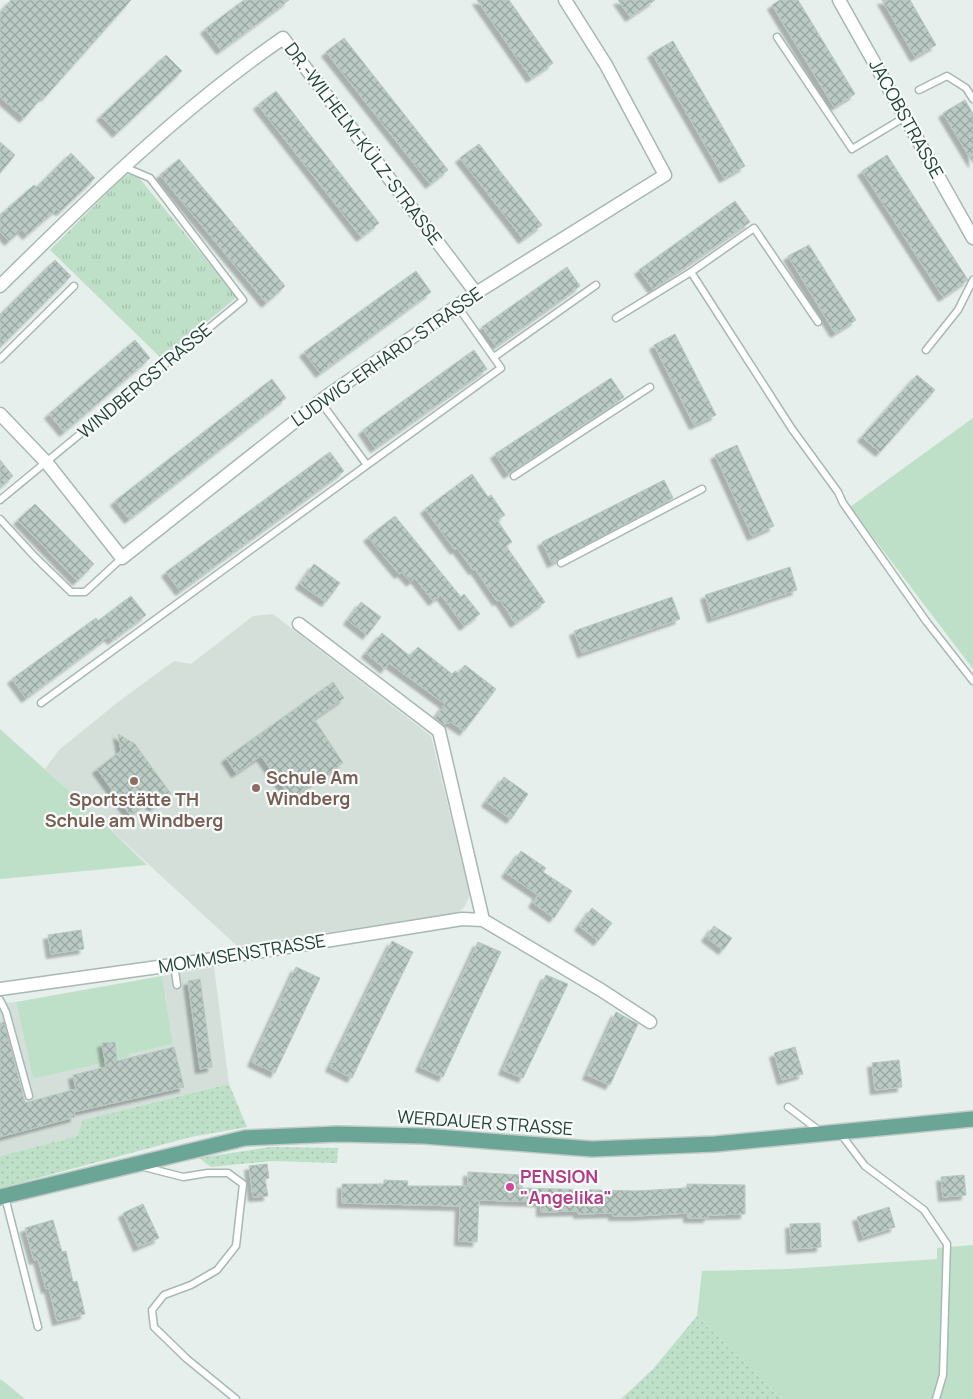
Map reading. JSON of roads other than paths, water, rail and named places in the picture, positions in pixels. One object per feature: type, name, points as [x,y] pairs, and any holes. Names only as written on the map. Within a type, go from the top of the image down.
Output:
[{"type":"main road","name":"WERDAUER STRASSE","points":[[2,1196],[245,1138],[338,1134],[424,1136],[592,1149],[715,1144],[973,1120]]},
{"type":"street","name":"LUDWIG-ERHARD-STRASSE","points":[[122,558],[320,401],[476,293],[665,175],[606,65],[565,0]]},
{"type":"street","name":"JACOBSTRASSE","points":[[839,0],[973,238]]},
{"type":"street","name":"DR.-WILHELM-KÜLZ-STRASSE","points":[[0,286],[123,167],[237,70],[283,38],[476,293]]},
{"type":"street","points":[[0,414],[47,462],[122,558]]},
{"type":"street","points":[[298,624],[440,731],[483,920],[601,990],[650,1022]]},
{"type":"street","name":"MOMMSENSTRASSE","points":[[0,989],[462,920],[483,920]]},
{"type":"lane","points":[[777,37],[852,149],[905,116]]},
{"type":"lane","points":[[919,90],[947,76],[966,88],[973,99]]},
{"type":"lane","name":"WINDBERGSTRASSE","points":[[0,500],[243,300],[150,178],[123,167]]},
{"type":"lane","points":[[616,318],[690,272],[754,228],[818,322]]},
{"type":"lane","points":[[690,272],[792,429],[838,492],[842,503],[926,620],[973,681]]},
{"type":"lane","points":[[926,350],[958,310],[973,280]]},
{"type":"lane","points":[[494,357],[596,285]]},
{"type":"lane","points":[[0,359],[74,286]]},
{"type":"lane","points":[[41,703],[501,368],[458,307]]},
{"type":"lane","points":[[514,476],[650,386]]},
{"type":"lane","points":[[320,401],[368,465]]},
{"type":"lane","points":[[561,563],[702,489]]},
{"type":"lane","points":[[0,519],[71,592],[85,592],[122,558]]},
{"type":"lane","points":[[174,964],[177,985]]},
{"type":"lane","points":[[0,1000],[6,1012],[29,1096]]},
{"type":"lane","points":[[788,1107],[823,1134]]},
{"type":"lane","points":[[840,1132],[865,1166],[924,1210],[947,1244],[942,1375],[936,1399]]},
{"type":"lane","points":[[133,1165],[159,1169],[183,1177],[208,1173],[228,1173],[243,1184],[236,1246],[217,1270],[191,1286],[164,1295],[152,1310],[154,1327],[187,1359],[236,1399]]},
{"type":"lane","points":[[2,1196],[38,1327]]},
{"type":"place","name":"Sportstätte TH Schule am Windberg","points":[[134,781]]},
{"type":"place","name":"Schule Am Windberg","points":[[256,788]]},
{"type":"place","name":"PENSION \"Angelika\"","points":[[510,1187]]}]
